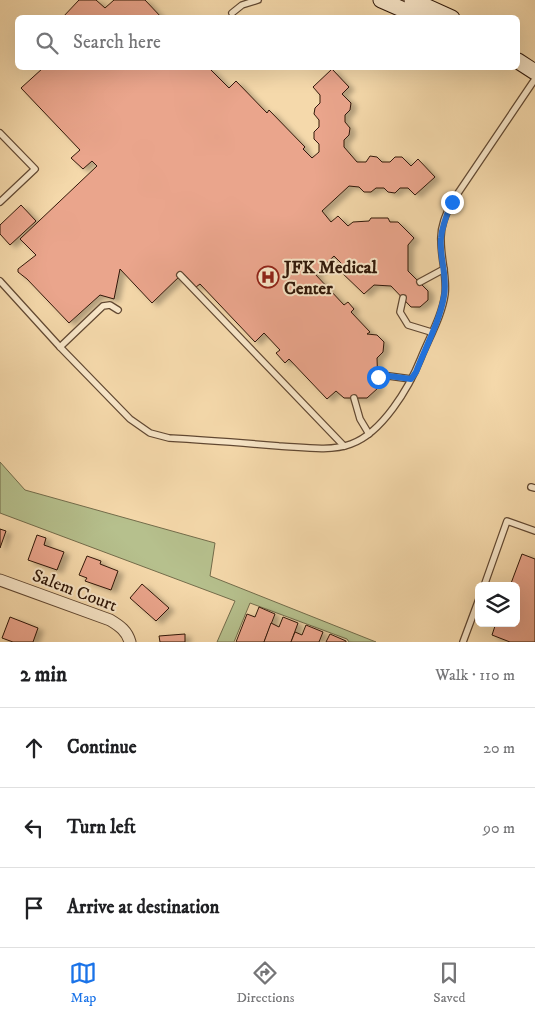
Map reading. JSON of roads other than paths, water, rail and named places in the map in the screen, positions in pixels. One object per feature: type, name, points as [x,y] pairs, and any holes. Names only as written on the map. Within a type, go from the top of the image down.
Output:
[{"type":"street","points":[[381,0],[415,15]]},
{"type":"street","points":[[412,0],[445,15]]},
{"type":"street","points":[[520,62],[535,72]]},
{"type":"street","name":"Salem Court","points":[[0,580],[110,620],[121,626],[130,642]]},
{"type":"lane","points":[[232,13],[242,5],[258,0]]},
{"type":"lane","points":[[0,281],[60,347],[130,419],[150,433],[169,438],[300,447],[333,447],[350,444],[369,434],[379,426],[411,379],[445,295],[440,240],[444,220],[452,202],[535,79]]},
{"type":"lane","points":[[0,133],[34,170],[0,202]]},
{"type":"lane","points":[[420,282],[444,269]]},
{"type":"lane","points":[[180,276],[344,446]]},
{"type":"lane","points":[[403,298],[400,312],[408,325],[431,332]]},
{"type":"lane","points":[[60,347],[103,306],[110,305],[118,310]]},
{"type":"lane","points":[[378,377],[389,376],[411,379]]},
{"type":"lane","points":[[354,398],[360,419],[369,434]]},
{"type":"lane","points":[[485,582],[507,521],[535,531]]},
{"type":"lane","points":[[463,642],[475,610]]},
{"type":"place","name":"JFK Medical Center","points":[[268,277]]}]
